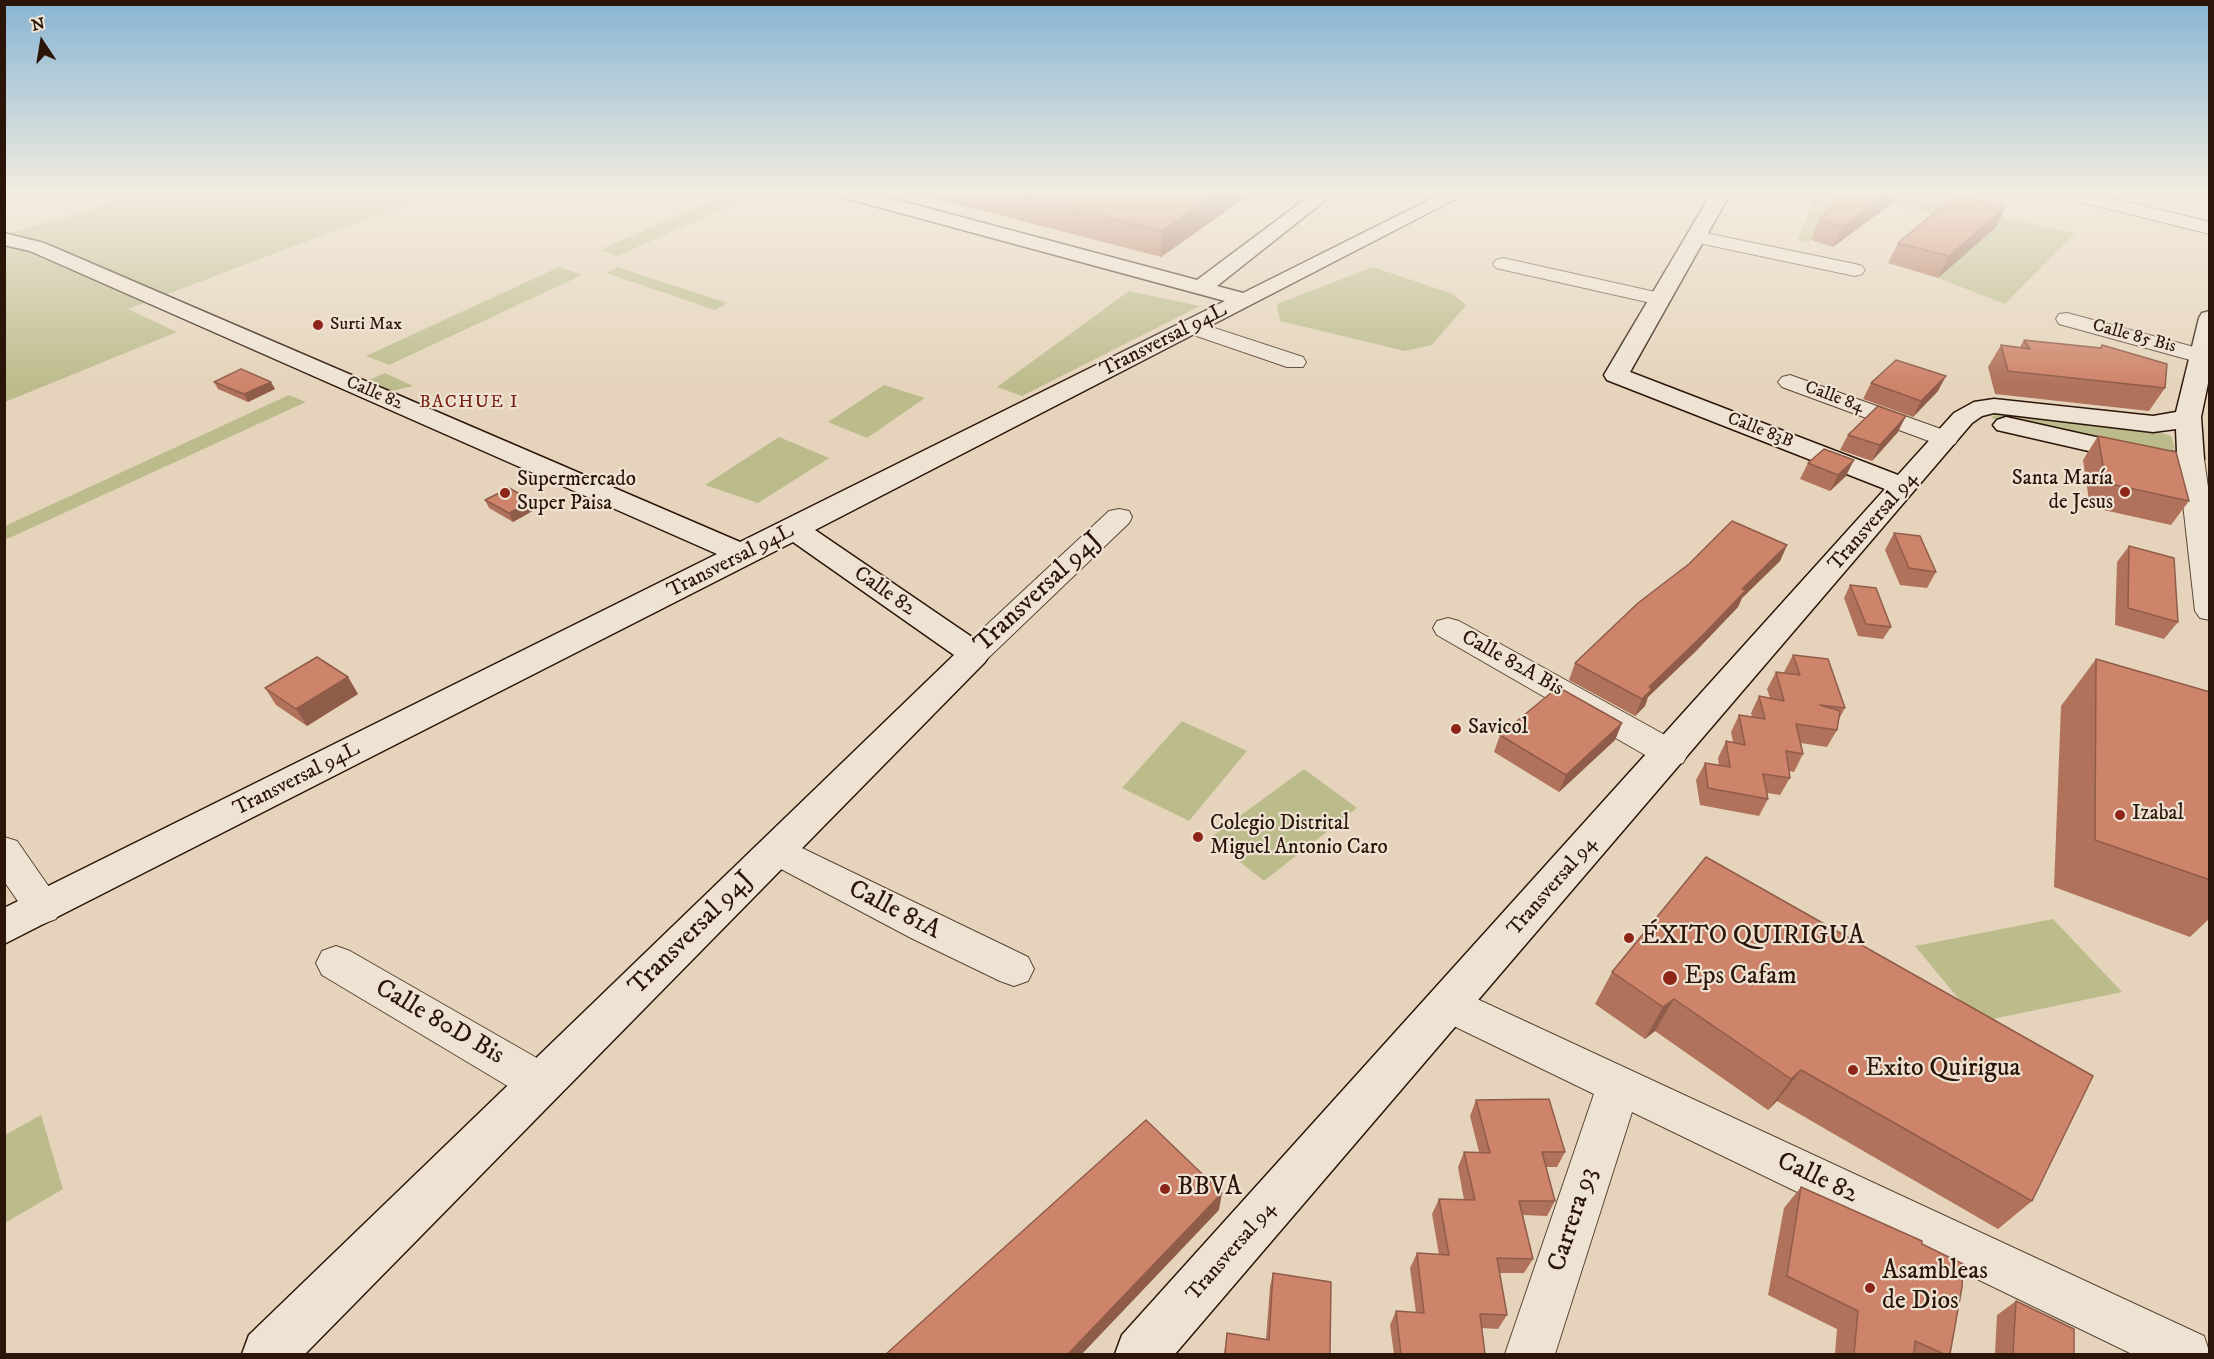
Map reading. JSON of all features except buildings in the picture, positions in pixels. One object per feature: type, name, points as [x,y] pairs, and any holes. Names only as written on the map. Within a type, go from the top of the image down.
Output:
[{"type":"street","name":"Calle 82","points":[[61,257],[744,555]]},
{"type":"street","points":[[1087,257],[1245,300]]},
{"type":"street","points":[[1200,288],[1240,257]]},
{"type":"street","name":"Transversal 94L","points":[[4,927],[795,530],[1330,257]]},
{"type":"street","points":[[1503,264],[1660,299],[1684,257]]},
{"type":"street","points":[[1794,257],[1855,270]]},
{"type":"street","name":"Calle 83B","points":[[1660,299],[1616,375],[1905,487]]},
{"type":"street","points":[[2210,318],[2201,356],[2191,459],[2210,611]]},
{"type":"street","name":"Calle 85 Bis","points":[[2067,319],[2201,356]]},
{"type":"street","points":[[1193,327],[1295,362]]},
{"type":"street","name":"Calle 84","points":[[1790,382],[1946,439]]},
{"type":"street","name":"Transversal 94","points":[[1141,1354],[1671,754],[1963,418],[1981,407],[1994,406],[2153,424],[2169,423],[2196,406]]},
{"type":"street","points":[[1963,418],[2014,426],[2155,458],[2191,459]]},
{"type":"street","name":"Transversal 94J","points":[[268,1354],[974,654],[1119,517]]},
{"type":"street","name":"Calle 82","points":[[795,530],[974,654]]},
{"type":"street","name":"Calle 82A Bis","points":[[1448,628],[1671,754]]},
{"type":"street","name":"Calle 81A","points":[[777,850],[925,927],[1014,969]]},
{"type":"street","points":[[4,851],[43,908]]},
{"type":"street","name":"Calle 80D Bis","points":[[336,963],[541,1083]]},
{"type":"street","name":"Calle 82","points":[[1449,1004],[2186,1354]]},
{"type":"street","name":"Carrera 93","points":[[1530,1354],[1619,1085]]},
{"type":"green space","points":[[4,257],[264,257],[128,309],[177,332],[5,402]]},
{"type":"green space","points":[[1961,257],[2051,257],[2005,304],[1938,278]]},
{"type":"green space","points":[[559,267],[582,275],[389,365],[366,356]]},
{"type":"green space","points":[[618,267],[727,303],[715,310],[606,273]]},
{"type":"green space","points":[[1373,267],[1453,294],[1466,305],[1432,345],[1405,351],[1280,321],[1277,304]]},
{"type":"green space","points":[[1129,291],[1200,306],[1022,396],[997,387]]},
{"type":"green space","points":[[385,373],[413,386],[392,391],[369,380]]},
{"type":"green space","points":[[884,385],[925,398],[867,438],[828,422]]},
{"type":"green space","points":[[289,395],[306,402],[5,540],[5,526]]},
{"type":"green space","points":[[1996,413],[2144,427],[2171,436],[2175,448],[2168,453],[2152,455],[1991,418]]},
{"type":"green space","points":[[779,437],[829,458],[758,503],[705,485]]},
{"type":"green space","points":[[1182,721],[1247,751],[1189,821],[1122,788]]},
{"type":"green space","points":[[1304,769],[1357,808],[1264,881],[1210,838]]},
{"type":"green space","points":[[2053,919],[2122,992],[1978,1022],[1915,946]]},
{"type":"green space","points":[[41,1115],[63,1189],[5,1223],[5,1135]]},
{"type":"place","name":"Surti Max","points":[[318,325]]},
{"type":"place","name":"Santa María de Jesus","points":[[2125,492]]},
{"type":"place","name":"Supermercado Super Paisa","points":[[505,493]]},
{"type":"place","name":"Savicol","points":[[1456,729]]},
{"type":"place","name":"Izabal","points":[[2120,815]]},
{"type":"place","name":"Colegio Distrital Miguel Antonio Caro","points":[[1198,837]]},
{"type":"place","name":"ÉXITO QUIRIGUA","points":[[1629,938]]},
{"type":"place","name":"Eps Cafam","points":[[1670,978]]},
{"type":"place","name":"Exito Quirigua","points":[[1853,1070]]},
{"type":"place","name":"BBVA","points":[[1165,1189]]},
{"type":"place","name":"Asambleas de Dios","points":[[1870,1288]]},
{"type":"district","name":"BACHUE I","points":[[469,403]]}]
